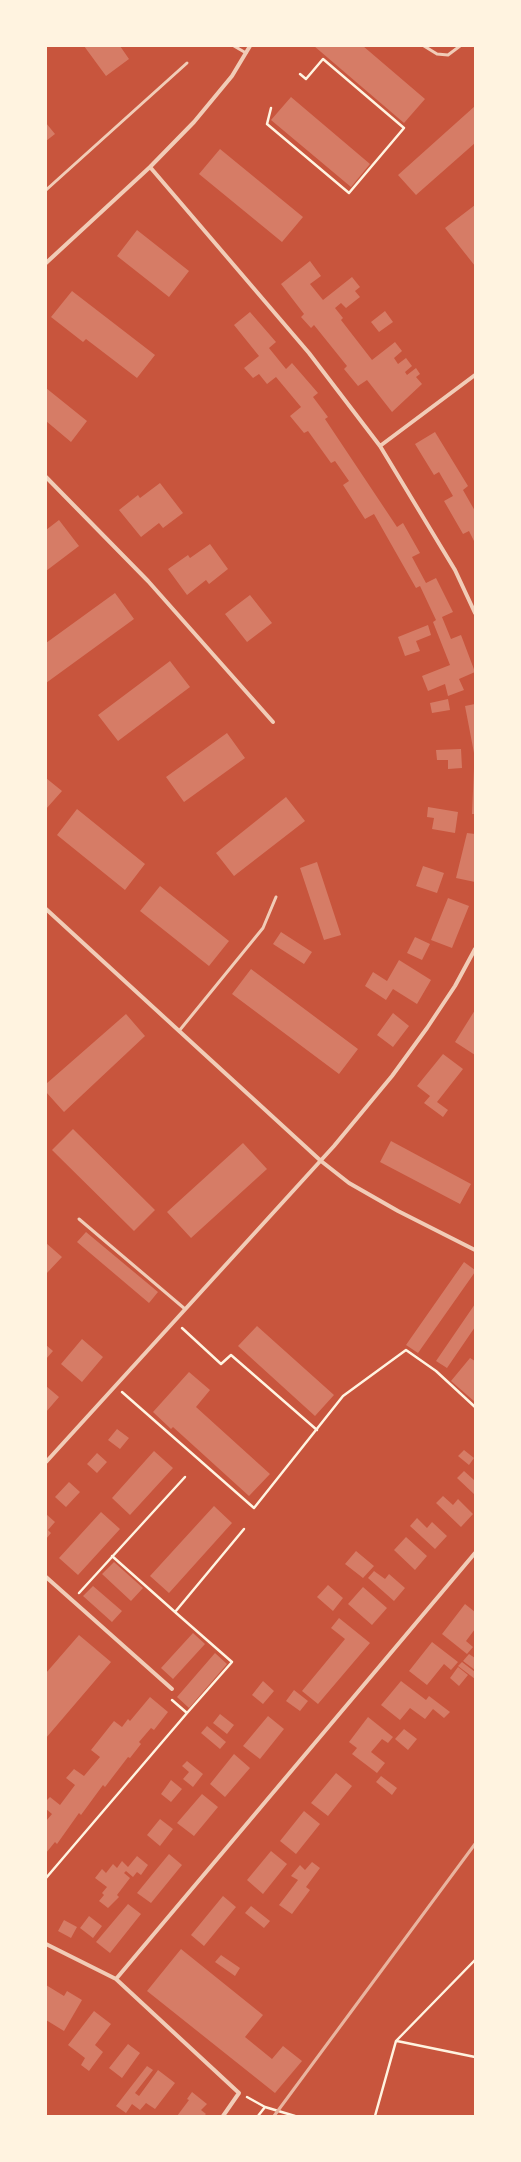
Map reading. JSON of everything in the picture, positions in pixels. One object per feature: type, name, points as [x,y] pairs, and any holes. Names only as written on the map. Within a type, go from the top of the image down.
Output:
[{"type":"street","points":[[46,263],[150,167],[194,122],[232,76],[250,46]]},
{"type":"street","points":[[150,167],[309,353],[380,446],[455,570],[475,613]]},
{"type":"street","points":[[380,446],[475,375]]},
{"type":"street","points":[[46,477],[148,581],[273,722]]},
{"type":"street","points":[[46,909],[321,1161],[349,1183],[398,1211],[474,1250]]},
{"type":"street","points":[[46,1462],[321,1161],[392,1076],[455,986],[475,949]]},
{"type":"street","points":[[116,1979],[475,1553]]},
{"type":"street","points":[[46,1577],[172,1689]]},
{"type":"street","points":[[46,1944],[116,1979],[239,2093],[223,2116]]},
{"type":"lane","points":[[234,46],[246,53]]},
{"type":"lane","points":[[424,46],[437,54],[448,55],[460,46]]},
{"type":"lane","points":[[46,190],[187,63]]},
{"type":"lane","points":[[179,1031],[263,928],[276,896]]},
{"type":"lane","points":[[79,1219],[185,1309]]},
{"type":"path","points":[[271,108],[268,124],[349,193],[404,128],[324,59],[306,80],[300,74]]},
{"type":"path","points":[[174,1321],[221,1364],[230,1354],[317,1430]]},
{"type":"path","points":[[115,1386],[254,1508],[344,1396],[406,1350],[436,1371],[475,1407]]},
{"type":"path","points":[[72,1601],[185,1477]]},
{"type":"path","points":[[175,1612],[244,1529]]},
{"type":"path","points":[[46,1878],[232,1662],[112,1556]]},
{"type":"path","points":[[172,1689],[167,1695],[187,1713]]},
{"type":"path","points":[[375,2116],[396,2041],[475,1960]]},
{"type":"path","points":[[396,2041],[475,2057]]},
{"type":"path","points":[[239,2093],[265,2107],[295,2116]]},
{"type":"path","points":[[258,2116],[265,2107]]},
{"type":"building","points":[[84,46],[120,46],[129,59],[106,76]]},
{"type":"building","points":[[314,46],[363,46],[425,99],[404,123]]},
{"type":"building","points":[[291,97],[370,164],[351,187],[271,120]]},
{"type":"building","points":[[475,106],[475,143],[416,195],[398,175]]},
{"type":"building","points":[[46,123],[55,134],[46,141]]},
{"type":"building","points":[[220,149],[303,217],[282,242],[199,174]]},
{"type":"building","points":[[475,205],[475,266],[445,228]]},
{"type":"building","points":[[137,230],[189,271],[169,297],[117,256]]},
{"type":"building","points":[[310,261],[321,276],[310,284],[323,300],[352,277],[360,287],[355,291],[360,297],[346,308],[341,303],[335,308],[343,318],[341,320],[372,360],[395,342],[402,351],[394,358],[398,364],[406,358],[412,366],[405,372],[407,375],[416,368],[420,374],[416,377],[422,384],[392,412],[367,380],[358,386],[344,369],[347,366],[314,325],[311,328],[301,317],[304,314],[281,284]]},
{"type":"building","points":[[72,291],[155,355],[137,378],[86,339],[83,342],[51,317]]},
{"type":"building","points":[[385,311],[393,322],[379,332],[371,322]]},
{"type":"building","points":[[250,312],[276,342],[269,348],[286,369],[292,363],[318,393],[313,397],[328,417],[325,419],[397,527],[403,523],[420,553],[412,557],[426,583],[436,578],[453,612],[442,617],[451,639],[461,635],[475,672],[459,679],[464,690],[448,696],[445,684],[428,691],[422,676],[450,665],[433,622],[436,620],[420,586],[416,588],[374,514],[365,519],[343,485],[349,481],[335,461],[331,463],[308,431],[304,433],[290,416],[301,407],[276,377],[267,384],[259,374],[253,378],[244,368],[259,356],[234,325]]},
{"type":"building","points":[[46,388],[87,421],[71,442],[46,421]]},
{"type":"building","points":[[435,432],[468,486],[463,490],[475,511],[475,543],[469,531],[463,534],[444,501],[453,496],[439,472],[434,475],[415,444]]},
{"type":"building","points":[[160,483],[183,513],[163,528],[159,523],[141,537],[119,510],[138,495],[140,498]]},
{"type":"building","points":[[59,520],[79,546],[46,571],[46,530]]},
{"type":"building","points":[[210,544],[228,569],[209,584],[206,580],[187,595],[168,569],[188,555],[190,558]]},
{"type":"building","points":[[115,593],[134,619],[46,683],[46,643]]},
{"type":"building","points":[[250,595],[272,623],[247,642],[225,614]]},
{"type":"building","points":[[428,625],[431,635],[416,641],[420,651],[405,656],[398,637]]},
{"type":"building","points":[[170,661],[190,687],[118,741],[98,715]]},
{"type":"building","points":[[448,699],[450,710],[432,713],[430,703]]},
{"type":"building","points":[[475,704],[475,753],[474,753],[465,706]]},
{"type":"building","points":[[227,733],[245,758],[184,802],[166,777]]},
{"type":"building","points":[[461,749],[462,768],[448,769],[448,760],[437,760],[436,750]]},
{"type":"building","points":[[474,768],[475,814],[472,814]]},
{"type":"building","points":[[46,778],[62,791],[46,809]]},
{"type":"building","points":[[286,797],[305,821],[234,876],[216,853]]},
{"type":"building","points":[[428,807],[458,812],[455,833],[432,829],[434,818],[427,817]]},
{"type":"building","points":[[77,809],[145,864],[125,890],[57,835]]},
{"type":"building","points":[[467,833],[475,834],[475,882],[456,878]]},
{"type":"building","points":[[317,862],[341,935],[324,940],[300,868]]},
{"type":"building","points":[[423,866],[444,873],[437,893],[416,886]]},
{"type":"building","points":[[160,886],[229,941],[209,966],[140,911]]},
{"type":"building","points":[[448,898],[469,906],[452,948],[431,940]]},
{"type":"building","points":[[281,932],[312,952],[304,964],[273,944]]},
{"type":"building","points":[[415,937],[430,944],[422,960],[407,953]]},
{"type":"building","points":[[399,960],[431,980],[417,1004],[393,989],[386,1000],[365,986],[373,972],[387,981]]},
{"type":"building","points":[[251,969],[358,1049],[339,1074],[232,994]]},
{"type":"building","points":[[475,1010],[475,1055],[455,1042]]},
{"type":"building","points":[[393,1013],[409,1026],[393,1047],[377,1035]]},
{"type":"building","points":[[126,1014],[145,1036],[64,1112],[46,1092],[46,1084]]},
{"type":"building","points":[[443,1054],[463,1069],[437,1102],[448,1110],[443,1117],[424,1103],[430,1096],[417,1086]]},
{"type":"building","points":[[73,1129],[155,1210],[134,1231],[52,1150]]},
{"type":"building","points":[[391,1141],[471,1184],[460,1204],[380,1162]]},
{"type":"building","points":[[243,1143],[267,1169],[191,1238],[167,1212]]},
{"type":"building","points":[[86,1232],[158,1292],[149,1303],[77,1242]]},
{"type":"building","points":[[46,1243],[62,1257],[46,1274]]},
{"type":"building","points":[[464,1262],[475,1270],[475,1272],[418,1353],[406,1345]]},
{"type":"building","points":[[475,1304],[475,1327],[447,1368],[436,1361]]},
{"type":"building","points":[[257,1326],[334,1395],[315,1416],[238,1346]]},
{"type":"building","points":[[82,1339],[103,1357],[82,1382],[61,1364]]},
{"type":"building","points":[[46,1345],[53,1351],[46,1359]]},
{"type":"building","points":[[470,1358],[475,1361],[475,1402],[451,1381]]},
{"type":"building","points":[[189,1372],[210,1390],[196,1407],[270,1474],[249,1496],[173,1427],[171,1429],[153,1412]]},
{"type":"building","points":[[46,1386],[59,1397],[46,1412]]},
{"type":"building","points":[[117,1429],[129,1438],[120,1449],[108,1440]]},
{"type":"building","points":[[464,1450],[474,1458],[469,1465],[458,1456]]},
{"type":"building","points":[[154,1451],[173,1468],[130,1515],[112,1498]]},
{"type":"building","points":[[97,1453],[107,1462],[97,1473],[87,1464]]},
{"type":"building","points":[[464,1471],[474,1480],[475,1478],[475,1495],[457,1478]]},
{"type":"building","points":[[69,1482],[80,1492],[66,1507],[55,1497]]},
{"type":"building","points":[[443,1496],[453,1505],[458,1499],[473,1514],[461,1527],[436,1503]]},
{"type":"building","points":[[214,1506],[232,1523],[169,1593],[150,1576]]},
{"type":"building","points":[[101,1512],[120,1529],[78,1575],[59,1558]]},
{"type":"building","points":[[46,1514],[55,1522],[48,1530],[51,1533],[46,1539]]},
{"type":"building","points":[[417,1518],[427,1528],[432,1522],[447,1536],[435,1549],[410,1526]]},
{"type":"building","points":[[406,1537],[427,1556],[415,1570],[394,1550]]},
{"type":"building","points":[[356,1551],[374,1566],[363,1578],[345,1564]]},
{"type":"building","points":[[114,1562],[143,1588],[131,1601],[102,1574]]},
{"type":"building","points":[[374,1571],[385,1579],[389,1574],[405,1588],[394,1601],[368,1578]]},
{"type":"building","points":[[328,1585],[343,1598],[333,1611],[317,1597]]},
{"type":"building","points":[[93,1586],[122,1611],[112,1622],[83,1596]]},
{"type":"building","points":[[363,1587],[387,1608],[372,1625],[348,1604]]},
{"type":"building","points":[[465,1604],[475,1612],[475,1629],[466,1641],[473,1647],[467,1654],[442,1634]]},
{"type":"building","points":[[339,1618],[370,1643],[318,1704],[302,1691],[345,1639],[331,1628]]},
{"type":"building","points":[[193,1633],[205,1644],[173,1679],[161,1668]]},
{"type":"building","points":[[79,1635],[111,1662],[46,1738],[46,1673]]},
{"type":"building","points":[[432,1642],[458,1662],[451,1670],[444,1664],[427,1685],[409,1671]]},
{"type":"building","points":[[215,1653],[227,1664],[189,1708],[177,1697]]},
{"type":"building","points":[[469,1654],[475,1658],[475,1670],[463,1661]]},
{"type":"building","points":[[462,1662],[475,1672],[475,1679],[458,1666]]},
{"type":"building","points":[[458,1667],[468,1675],[459,1686],[450,1678]]},
{"type":"building","points":[[263,1681],[274,1691],[263,1704],[252,1695]]},
{"type":"building","points":[[401,1681],[426,1700],[429,1696],[450,1712],[444,1718],[433,1709],[425,1719],[410,1708],[400,1720],[381,1705]]},
{"type":"building","points":[[294,1690],[308,1701],[300,1711],[286,1701]]},
{"type":"building","points":[[150,1697],[168,1712],[154,1730],[151,1728],[139,1742],[141,1744],[130,1758],[128,1757],[105,1787],[103,1785],[81,1815],[79,1813],[57,1844],[55,1842],[46,1853],[46,1821],[52,1814],[46,1809],[46,1801],[50,1797],[60,1805],[75,1785],[66,1778],[74,1769],[84,1776],[100,1757],[91,1750],[114,1721],[122,1727],[128,1719],[130,1721]]},
{"type":"building","points":[[220,1714],[234,1725],[227,1734],[213,1723]]},
{"type":"building","points":[[268,1716],[284,1729],[260,1759],[243,1746]]},
{"type":"building","points":[[368,1717],[393,1737],[388,1743],[382,1739],[371,1752],[385,1763],[377,1773],[352,1754],[357,1748],[349,1742]]},
{"type":"building","points":[[207,1726],[226,1742],[220,1749],[201,1733]]},
{"type":"building","points":[[404,1729],[417,1739],[408,1750],[395,1739]]},
{"type":"building","points":[[234,1754],[250,1768],[225,1797],[210,1784]]},
{"type":"building","points":[[187,1761],[203,1774],[193,1787],[183,1779],[189,1772],[182,1766]]},
{"type":"building","points":[[336,1773],[352,1786],[328,1816],[311,1803]]},
{"type":"building","points":[[381,1776],[397,1788],[392,1795],[376,1782]]},
{"type":"building","points":[[171,1780],[182,1789],[171,1802],[161,1794]]},
{"type":"building","points":[[202,1794],[218,1807],[194,1836],[177,1823]]},
{"type":"building","points":[[304,1811],[320,1824],[296,1854],[280,1841]]},
{"type":"building","points":[[160,1819],[173,1829],[160,1846],[147,1835]]},
{"type":"building","points":[[271,1851],[287,1864],[263,1894],[247,1880]]},
{"type":"building","points":[[169,1854],[182,1865],[151,1903],[137,1893]]},
{"type":"building","points":[[137,1856],[148,1865],[141,1875],[137,1872],[133,1877],[126,1871],[124,1873],[130,1878],[117,1895],[119,1897],[108,1908],[99,1901],[104,1895],[102,1893],[107,1887],[95,1878],[102,1869],[106,1873],[113,1864],[117,1868],[122,1861],[128,1867]]},
{"type":"building","points":[[312,1862],[320,1868],[306,1887],[310,1890],[292,1914],[279,1905],[298,1880],[291,1876],[300,1865],[305,1870]]},
{"type":"building","points":[[223,1896],[236,1907],[204,1946],[191,1935]]},
{"type":"building","points":[[128,1904],[141,1914],[110,1953],[96,1942]]},
{"type":"building","points":[[251,1906],[270,1921],[264,1928],[245,1913]]},
{"type":"building","points":[[89,1916],[102,1926],[93,1938],[80,1928]]},
{"type":"building","points":[[64,1920],[77,1927],[71,1938],[58,1931]]},
{"type":"building","points":[[181,1949],[263,2015],[245,2037],[272,2059],[283,2046],[302,2061],[275,2093],[147,1991]]},
{"type":"building","points":[[221,1955],[240,1968],[235,1976],[215,1962]]},
{"type":"building","points":[[46,1985],[64,1996],[67,1991],[82,2000],[64,2031],[46,2020]]},
{"type":"building","points":[[94,2011],[111,2024],[95,2045],[103,2052],[89,2071],[81,2065],[85,2058],[68,2045]]},
{"type":"building","points":[[128,2044],[140,2053],[122,2078],[109,2068]]},
{"type":"building","points":[[147,2066],[153,2070],[135,2093],[139,2096],[158,2070],[175,2083],[155,2109],[146,2103],[140,2110],[132,2104],[126,2113],[116,2106]]},
{"type":"building","points":[[192,2092],[207,2104],[201,2110],[206,2114],[204,2116],[177,2116],[189,2100],[187,2099]]},
{"type":"railway","points":[[274,2116],[475,1844]]}]
